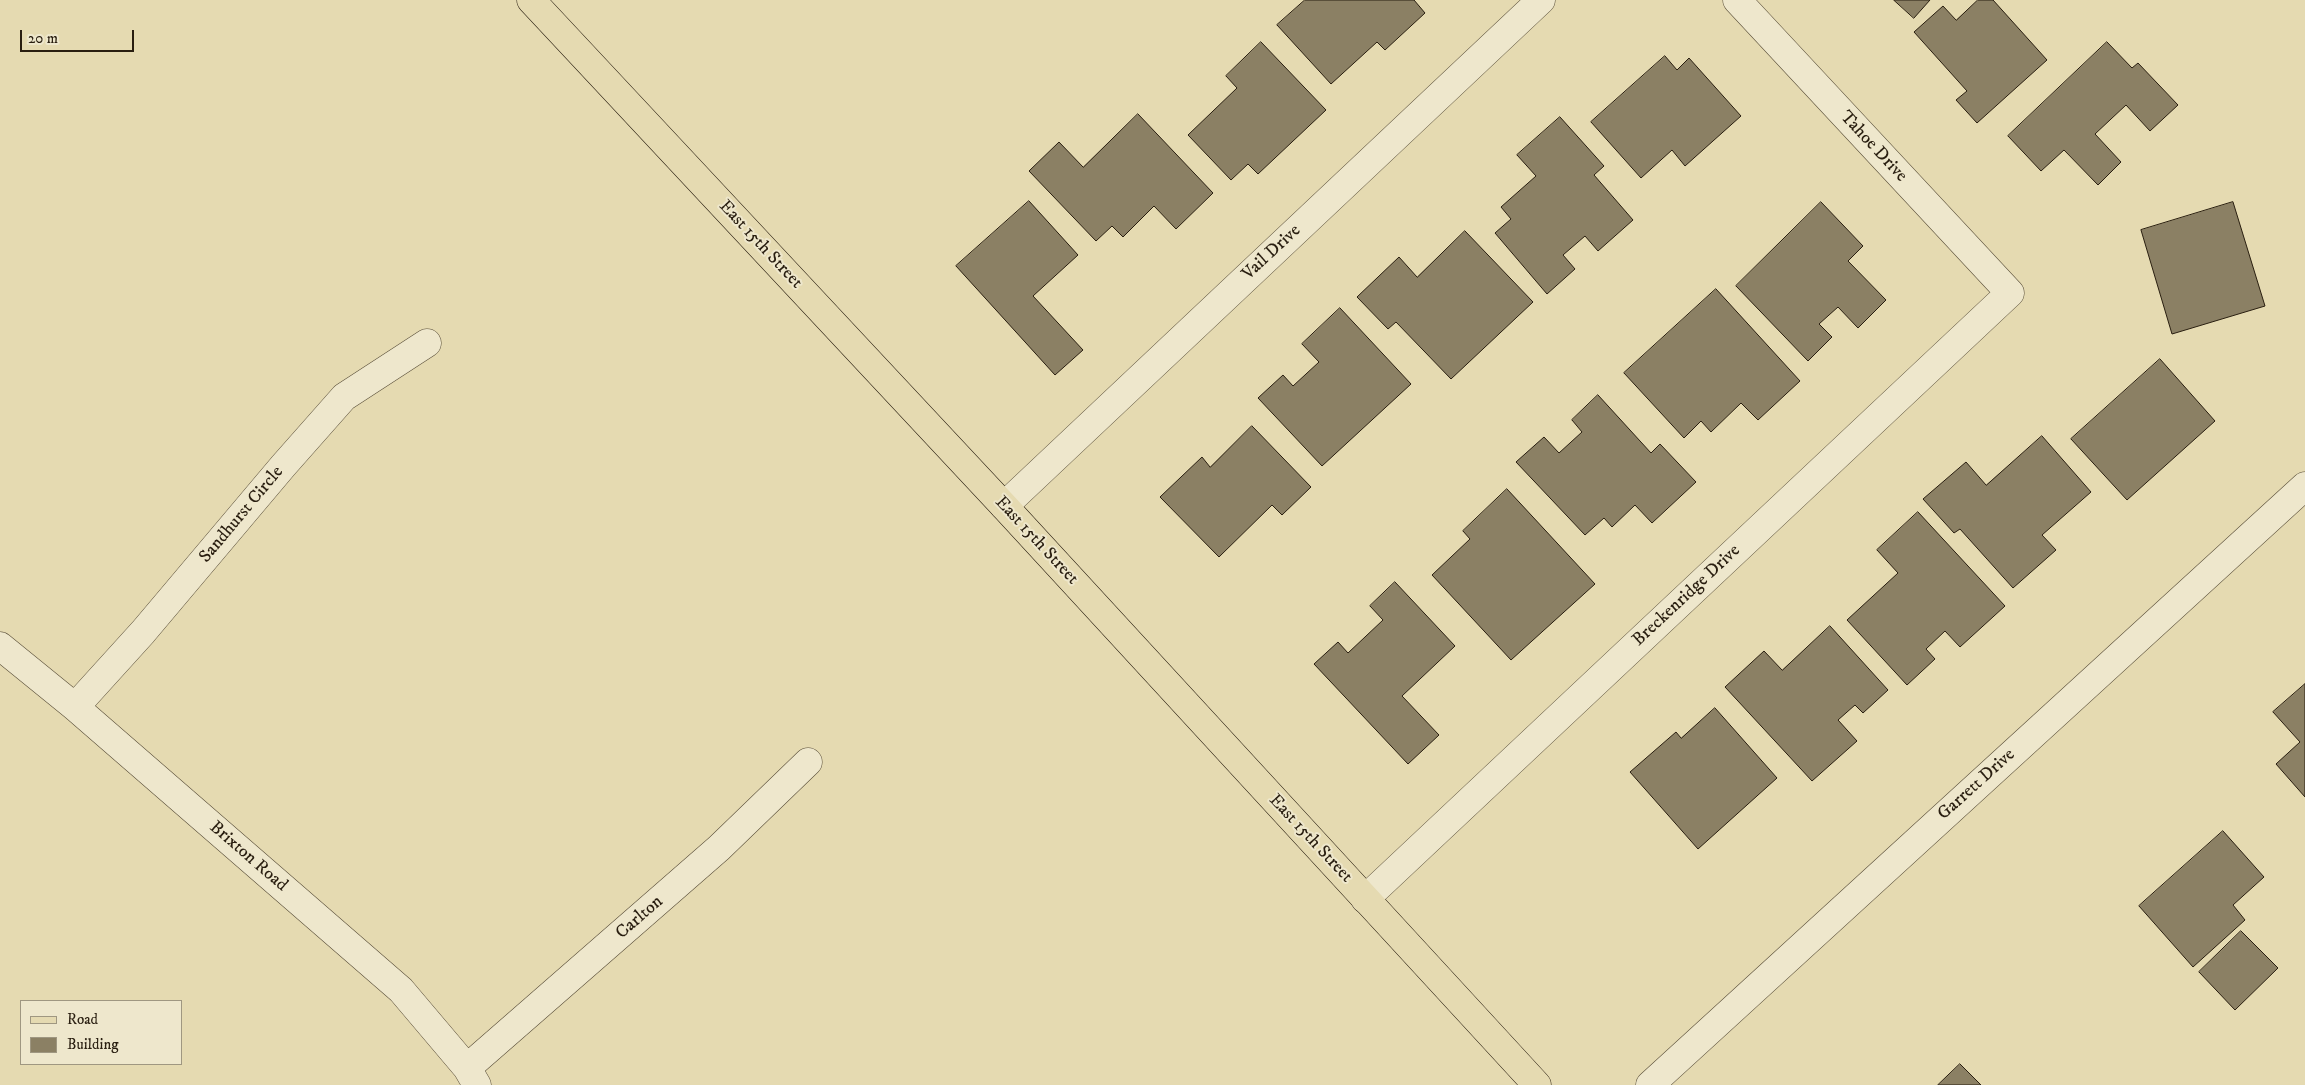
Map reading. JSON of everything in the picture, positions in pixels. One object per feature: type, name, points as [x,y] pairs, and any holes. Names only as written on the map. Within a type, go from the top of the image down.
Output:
[{"type":"main road","name":"East 15th Street","points":[[532,0],[1004,506],[1537,1085]]},
{"type":"street","name":"Vail Drive","points":[[1004,506],[1541,0]]},
{"type":"street","name":"Tahoe Drive","points":[[1737,0],[2010,293]]},
{"type":"street","name":"Breckenridge Drive","points":[[1365,899],[2010,293]]},
{"type":"street","name":"Sandhurst Circle","points":[[75,707],[143,632],[283,466],[344,397],[427,343]]},
{"type":"street","name":"Garrett Drive","points":[[1650,1085],[2305,486]]},
{"type":"street","name":"Brixton Road","points":[[0,646],[75,707],[401,990],[472,1076]]},
{"type":"street","name":"Carlton","points":[[472,1076],[720,848],[808,762]]},
{"type":"building","points":[[1305,0],[1414,0],[1425,13],[1385,50],[1377,42],[1331,84],[1277,25]]},
{"type":"building","points":[[1894,0],[1930,0],[1914,18]]},
{"type":"building","points":[[1978,0],[1993,0],[2047,60],[1977,123],[1956,100],[1967,91],[1914,32],[1943,6],[1956,20]]},
{"type":"building","points":[[1261,42],[1326,110],[1258,174],[1248,164],[1231,180],[1188,135],[1237,88],[1226,76]]},
{"type":"building","points":[[2107,42],[2132,68],[2138,63],[2178,105],[2150,131],[2126,105],[2095,134],[2121,162],[2098,185],[2064,150],[2041,171],[2008,136]]},
{"type":"building","points":[[1665,56],[1677,70],[1689,58],[1741,116],[1685,166],[1672,150],[1641,178],[1591,122]]},
{"type":"building","points":[[1138,114],[1213,193],[1176,229],[1154,206],[1123,237],[1112,226],[1096,241],[1029,171],[1059,142],[1083,167]]},
{"type":"building","points":[[1560,117],[1604,166],[1594,175],[1633,220],[1598,251],[1585,236],[1563,255],[1575,269],[1547,294],[1495,233],[1511,219],[1501,207],[1536,176],[1517,155]]},
{"type":"building","points":[[1029,201],[1078,255],[1033,296],[1083,350],[1055,375],[956,266]]},
{"type":"building","points":[[1821,202],[1863,246],[1848,261],[1886,300],[1858,328],[1838,307],[1819,324],[1832,337],[1808,361],[1736,286]]},
{"type":"building","points":[[2233,202],[2265,306],[2172,334],[2141,230]]},
{"type":"building","points":[[1465,231],[1533,302],[1451,379],[1396,322],[1388,329],[1357,297],[1399,257],[1417,277]]},
{"type":"building","points":[[1716,289],[1800,381],[1758,420],[1741,403],[1711,432],[1701,421],[1684,438],[1624,373]]},
{"type":"building","points":[[1340,308],[1411,384],[1322,466],[1258,398],[1283,375],[1293,386],[1319,362],[1302,344]]},
{"type":"building","points":[[2160,359],[2215,421],[2127,500],[2071,439]]},
{"type":"building","points":[[1598,395],[1651,453],[1660,444],[1696,482],[1652,523],[1635,505],[1612,527],[1604,518],[1585,535],[1516,462],[1544,437],[1559,453],[1582,432],[1572,420]]},
{"type":"building","points":[[1252,426],[1311,487],[1282,515],[1272,505],[1219,557],[1160,497],[1202,457],[1210,467]]},
{"type":"building","points":[[2042,436],[2091,492],[2042,535],[2056,550],[2013,588],[1960,529],[1954,533],[1923,499],[1966,462],[1986,485]]},
{"type":"building","points":[[1507,489],[1595,584],[1511,660],[1432,575],[1470,539],[1463,531]]},
{"type":"building","points":[[1918,512],[2005,606],[1960,647],[1945,631],[1926,649],[1935,659],[1907,685],[1847,620],[1898,573],[1877,550]]},
{"type":"building","points":[[1395,582],[1455,646],[1402,696],[1439,735],[1408,764],[1314,664],[1338,642],[1348,653],[1383,620],[1370,606]]},
{"type":"building","points":[[1830,626],[1888,690],[1863,713],[1855,705],[1838,720],[1857,741],[1812,781],[1725,687],[1764,651],[1782,670]]},
{"type":"building","points":[[2305,684],[2305,797],[2276,764],[2300,742],[2273,712]]},
{"type":"building","points":[[1715,708],[1777,778],[1698,849],[1630,772],[1676,732],[1681,738]]},
{"type":"building","points":[[2223,831],[2264,877],[2233,905],[2245,920],[2193,967],[2139,906]]},
{"type":"building","points":[[2241,931],[2278,968],[2235,1010],[2199,972]]},
{"type":"building","points":[[1960,1064],[1981,1085],[1938,1085]]}]
